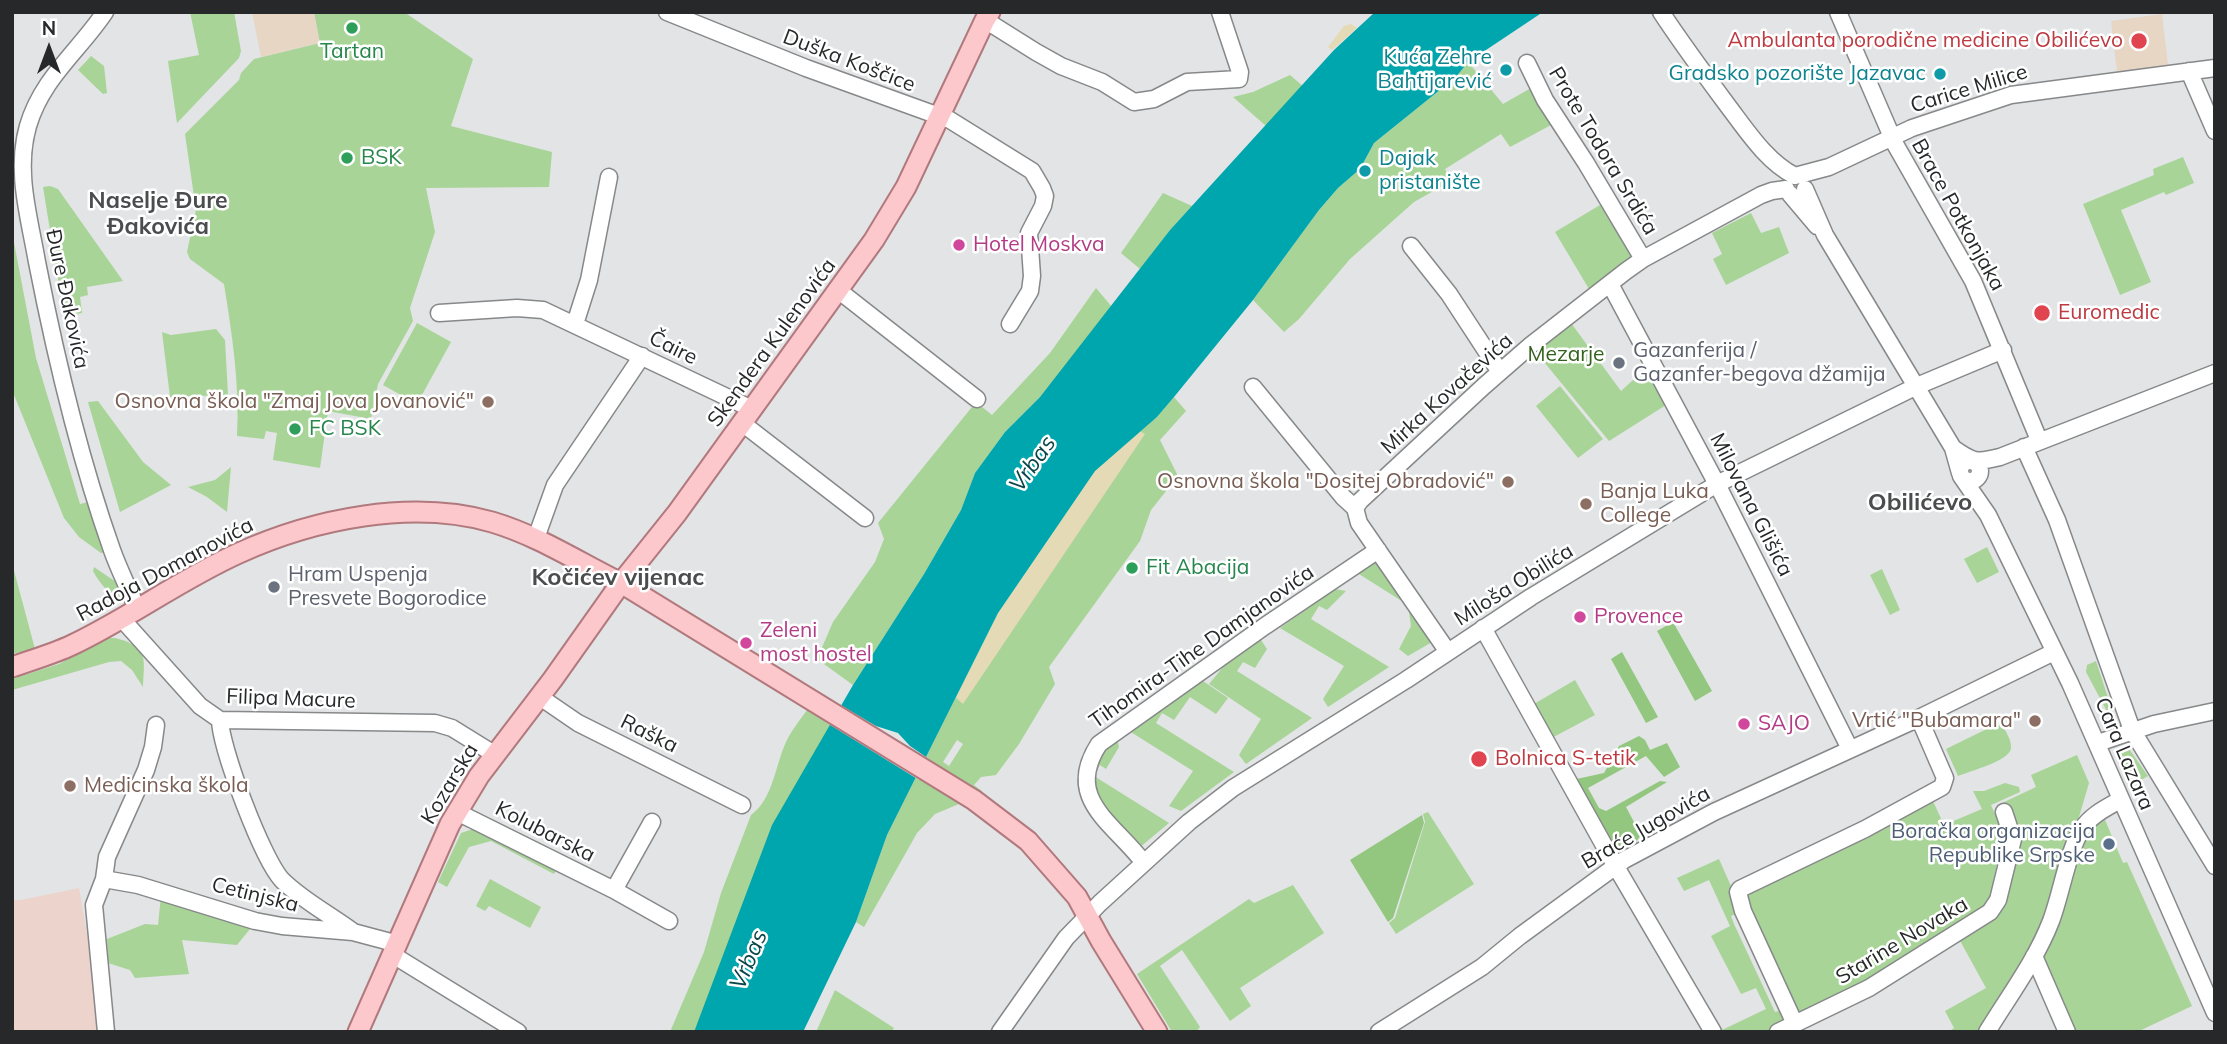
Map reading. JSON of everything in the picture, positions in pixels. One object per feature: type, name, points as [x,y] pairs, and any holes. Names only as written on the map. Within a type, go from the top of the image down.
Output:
[{"type":"main road","name":"Skendera Kulenovića","points":[[621,583],[677,513],[874,240],[906,187],[987,15]]},
{"type":"main road","name":"Radoja Domanovića","points":[[12,667],[71,645],[238,554],[278,537],[349,520],[403,513],[449,514],[491,522],[536,538],[621,583],[974,800],[1015,829],[1077,897],[1157,1032]]},
{"type":"main road","name":"Kozarska","points":[[358,1032],[422,883],[457,812],[494,754],[540,697],[621,583]]},
{"type":"street","name":"Đure Đakovića","points":[[105,12],[62,63],[40,95],[24,139],[21,169],[43,293],[69,404],[97,505],[117,562],[129,613]]},
{"type":"street","name":"Cara Lazara","points":[[1661,12],[1769,162],[1785,171],[1871,315],[1970,472],[2098,743],[2120,800],[2215,1013]]},
{"type":"street","name":"Brace Potkonjaka","points":[[1838,12],[1892,137],[1973,281],[2003,350],[2057,520],[2132,730],[2215,866]]},
{"type":"street","points":[[987,15],[1061,66],[1102,82],[1134,102],[1154,99],[1187,82],[1237,80],[1240,72],[1222,13]]},
{"type":"street","name":"Duška Koščice","points":[[675,14],[806,68],[939,117]]},
{"type":"street","name":"Prote Todora Srdića","points":[[1527,64],[1545,100],[1643,259]]},
{"type":"street","name":"Carice Milice","points":[[1794,187],[1892,137],[1939,118],[2011,95],[2215,68]]},
{"type":"street","points":[[2189,71],[2215,131]]},
{"type":"street","points":[[939,117],[950,120],[1032,171],[1042,188],[1044,206],[1029,233],[1032,276],[1030,291],[1010,324]]},
{"type":"street","points":[[1761,195],[1768,184],[1769,162]]},
{"type":"street","points":[[575,324],[589,280],[609,177]]},
{"type":"street","name":"Mirka Kovačevića","points":[[1355,508],[1500,372],[1643,259],[1761,195],[1794,187]]},
{"type":"street","points":[[1411,246],[1449,294],[1500,372]]},
{"type":"street","name":"Milovana Glišića","points":[[1610,284],[1717,484],[1850,749]]},
{"type":"street","points":[[838,290],[977,399]]},
{"type":"street","name":"Čaire","points":[[439,313],[532,308],[543,310],[642,356],[747,416],[864,518]]},
{"type":"street","name":"Miloša Obilića","points":[[1000,1032],[1066,938],[1100,903],[1189,822],[1233,788],[1483,628],[1717,484],[1917,386],[2003,350]]},
{"type":"street","points":[[536,538],[555,485],[642,356]]},
{"type":"street","points":[[1970,472],[1986,461],[2215,373]]},
{"type":"street","points":[[1253,387],[1355,508],[1359,523],[1448,652]]},
{"type":"street","name":"Tihomira-Tihe Damjanovića","points":[[1144,863],[1090,800],[1086,789],[1086,774],[1091,756],[1099,744],[1265,626],[1378,550]]},
{"type":"street","name":"Filipa Macure","points":[[129,613],[200,706],[220,720],[435,723],[452,728],[494,754]]},
{"type":"street","points":[[1483,628],[1615,865],[1713,1032]]},
{"type":"street","name":"Braće Jugovića","points":[[1379,1032],[1482,967],[1615,865],[1714,812],[1919,718],[2054,652]]},
{"type":"street","name":"Raška","points":[[540,697],[578,723],[742,805]]},
{"type":"street","points":[[2098,743],[2132,730],[2215,711]]},
{"type":"street","points":[[1795,1024],[1737,895],[1740,889],[1916,803],[1945,784],[1945,778],[1919,718]]},
{"type":"street","points":[[220,720],[221,735],[234,773],[273,868],[297,893],[353,932]]},
{"type":"street","points":[[106,1032],[93,914],[95,897],[104,879],[107,857],[146,770],[156,725]]},
{"type":"street","points":[[1987,1032],[2034,956],[2052,920],[2078,835],[2088,821],[2101,810],[2120,800]]},
{"type":"street","name":"Kolubarska","points":[[457,812],[614,890],[669,921]]},
{"type":"street","name":"Starine Novaka","points":[[1778,1032],[1876,984],[1990,912],[1998,900],[2013,839],[2004,813]]},
{"type":"street","points":[[614,890],[652,822]]},
{"type":"street","name":"Cetinjska","points":[[104,879],[138,885],[255,921],[353,932],[395,950],[518,1032]]},
{"type":"street","points":[[2034,956],[2067,1032]]},
{"type":"shaded area","points":[[252,12],[314,12],[320,43],[261,57]]},
{"type":"shaded area","points":[[2162,14],[2168,65],[2117,72],[2111,21]]},
{"type":"shaded area","points":[[79,888],[97,992],[100,1032],[12,1032],[12,900]]},
{"type":"green space","points":[[190,12],[234,12],[241,51],[239,58],[177,123],[168,61],[199,55]]},
{"type":"green space","points":[[314,12],[404,12],[473,59],[451,126],[552,152],[549,187],[426,188],[435,232],[410,308],[413,321],[378,384],[371,419],[328,411],[320,468],[273,460],[277,433],[266,431],[264,439],[237,436],[236,379],[224,284],[190,259],[187,252],[196,210],[185,134],[239,80],[241,73],[254,59],[320,43]]},
{"type":"green space","points":[[91,56],[104,66],[107,93],[103,94],[78,70]]},
{"type":"green space","points":[[1468,62],[1503,104],[1531,88],[1553,124],[1510,147],[1501,134],[1445,169],[1451,181],[1414,202],[1350,259],[1299,319],[1284,332],[1253,300],[1319,210],[1338,188],[1360,169],[1374,143],[1456,77]]},
{"type":"green space","points":[[1290,75],[1304,87],[1266,126],[1233,97],[1253,92]]},
{"type":"green space","points":[[2183,157],[2194,183],[2121,210],[2151,282],[2120,295],[2083,204],[2154,175],[2153,169]]},
{"type":"green space","points":[[43,187],[58,189],[123,281],[87,287],[88,295],[80,297],[82,313],[64,316]]},
{"type":"green space","points":[[1163,193],[1192,206],[1140,269],[1121,253]]},
{"type":"green space","points":[[1605,202],[1635,254],[1589,289],[1555,232]]},
{"type":"green space","points":[[1751,213],[1761,233],[1779,227],[1789,253],[1726,285],[1713,259],[1722,254],[1712,233]]},
{"type":"green space","points":[[12,232],[36,358],[80,504],[89,502],[107,552],[101,553],[79,537],[64,518],[12,390]]},
{"type":"green space","points":[[1096,288],[1112,307],[1040,397],[1005,432],[975,473],[961,510],[924,574],[853,685],[817,659],[833,622],[875,562],[884,539],[878,523],[976,402],[992,415],[1050,353]]},
{"type":"green space","points":[[417,323],[451,342],[417,404],[383,385]]},
{"type":"green space","name":"Mezarje","points":[[1571,323],[1621,391],[1645,369],[1666,405],[1609,441],[1535,351]]},
{"type":"green space","points":[[216,329],[225,340],[228,395],[170,397],[162,332],[171,335]]},
{"type":"green space","points":[[1560,386],[1603,439],[1578,458],[1536,406]]},
{"type":"green space","points":[[1174,397],[1186,411],[1160,440],[1178,476],[1151,510],[1140,541],[1049,667],[1055,684],[1019,744],[996,775],[981,777],[974,785],[982,791],[967,809],[959,804],[935,814],[917,833],[864,927],[856,922],[887,835],[998,613],[1095,470],[1157,417]],"holes":[[[957,740],[963,744],[949,766],[943,762]]]},
{"type":"green space","points":[[98,401],[143,462],[171,485],[120,512],[88,402]]},
{"type":"green space","points":[[231,467],[227,512],[188,487],[215,480]]},
{"type":"green space","points":[[1987,547],[1999,572],[1977,583],[1964,559]]},
{"type":"green space","points":[[1378,556],[1432,642],[1408,656],[1399,649],[1411,626],[1408,605],[1359,574]]},
{"type":"green space","points":[[12,563],[35,649],[12,654]]},
{"type":"green space","points":[[94,567],[116,582],[120,598],[101,583],[93,571]]},
{"type":"green space","points":[[1882,569],[1900,610],[1890,615],[1870,575]]},
{"type":"green space","points":[[1335,589],[1346,591],[1327,610],[1319,606],[1311,619],[1389,667],[1328,707],[1323,699],[1344,666],[1280,628]]},
{"type":"green space","points":[[1673,622],[1712,691],[1695,701],[1657,631]]},
{"type":"green space","points":[[109,638],[129,643],[141,653],[144,664],[143,687],[132,670],[121,661],[109,662],[12,690],[12,679],[59,664]]},
{"type":"green space","points":[[1261,640],[1267,649],[1255,668],[1243,662],[1237,671],[1312,718],[1246,764],[1239,755],[1261,719],[1209,684],[1223,667],[1220,663]]},
{"type":"green space","points":[[1622,652],[1658,717],[1646,723],[1611,659]]},
{"type":"green space","points":[[2096,661],[2114,716],[2110,717],[2086,672],[2087,665]]},
{"type":"green space","points":[[1197,677],[1228,698],[1216,714],[1190,697],[1174,720],[1162,713],[1156,723],[1234,772],[1181,811],[1169,806],[1193,771],[1126,729]]},
{"type":"green space","points":[[1575,680],[1595,715],[1546,741],[1527,708]]},
{"type":"green space","points":[[807,710],[830,725],[694,1032],[670,1032],[704,952],[721,893],[751,815],[769,791],[786,742]]},
{"type":"green space","points":[[2001,722],[2010,742],[2009,753],[1997,761],[1958,776],[1946,749]]},
{"type":"green space","points":[[1639,736],[1645,740],[1650,750],[1667,743],[1680,767],[1664,777],[1646,756],[1588,788],[1599,808],[1606,811],[1660,781],[1667,782],[1626,807],[1641,835],[1636,842],[1610,848],[1572,780],[1604,773],[1619,746]]},
{"type":"green space","points":[[1117,739],[1119,747],[1106,769],[1100,765],[1094,776],[1169,823],[1139,848],[1100,806],[1091,788],[1098,754]]},
{"type":"green space","points":[[2127,746],[2148,776],[2129,787],[2118,755],[2121,749]]},
{"type":"green space","points":[[2077,755],[2089,783],[2049,919],[1983,1032],[1948,1032],[1954,1028],[1945,1011],[1986,988],[1958,937],[1989,916],[2014,828],[2002,803],[2036,787],[2031,775]]},
{"type":"green space","points":[[2005,783],[2019,787],[2020,792],[1991,805],[2003,832],[2012,842],[2002,840],[1990,896],[1997,898],[1989,911],[1797,1021],[1746,898],[1747,894],[1829,856],[1826,851],[1932,799],[1944,825],[1982,809],[1973,791],[1984,791]]},
{"type":"green space","points":[[1428,812],[1474,884],[1396,934],[1389,923],[1395,918],[1425,822],[1423,814]]},
{"type":"green space","points":[[1422,815],[1424,823],[1393,918],[1388,922],[1350,860]]},
{"type":"green space","points":[[2103,815],[2123,863],[2127,862],[2192,1006],[2137,1032],[2071,1032],[2037,956],[2080,836]]},
{"type":"green space","points":[[479,827],[558,867],[554,874],[491,841],[469,847],[447,887],[438,882],[461,833]]},
{"type":"green space","points":[[1719,859],[1742,911],[1731,916],[1734,924],[1775,1012],[1783,1010],[1788,1021],[1766,1032],[1719,1032],[1706,1010],[1710,1008],[1722,1030],[1766,1009],[1756,988],[1741,994],[1711,936],[1730,926],[1709,880],[1684,891],[1677,878]]},
{"type":"green space","points":[[490,879],[541,907],[530,928],[489,906],[485,911],[476,906]]},
{"type":"green space","points":[[1293,885],[1324,933],[1240,988],[1251,1006],[1230,1021],[1182,950],[1160,966],[1200,1027],[1196,1032],[1172,1032],[1137,974],[1249,899],[1254,903]]},
{"type":"green space","points":[[161,896],[254,924],[237,945],[182,940],[189,974],[135,978],[130,970],[108,963],[107,939],[145,924],[158,925]]},
{"type":"green space","points":[[835,990],[894,1028],[891,1032],[816,1032]]},
{"type":"sand","points":[[1351,24],[1357,28],[1332,50],[1328,47],[1344,26]]},
{"type":"sand","points":[[1140,431],[1145,434],[963,704],[955,697],[998,613],[1095,470]]},
{"type":"water","name":"Vrbas","points":[[1375,12],[1543,12],[1468,62],[1456,77],[1374,143],[1360,169],[1338,188],[1319,210],[1253,300],[1157,417],[1095,471],[998,613],[887,835],[856,922],[803,1032],[694,1032],[772,825],[853,685],[924,574],[961,510],[975,473],[1005,432],[1040,397],[1170,230],[1334,50]]},
{"type":"pier","points":[[839,704],[876,726],[898,733],[910,746],[929,759],[919,780],[827,723]]},
{"type":"place","name":"Tartan","points":[[352,28]]},
{"type":"place","name":"Ambulanta porodične medicine Obilićevo","points":[[2139,41]]},
{"type":"place","name":"Kuća Zehre Bahtijarević","points":[[1506,70]]},
{"type":"place","name":"Gradsko pozorište Jazavac","points":[[1940,74]]},
{"type":"place","name":"BSK","points":[[347,158]]},
{"type":"place","name":"Dajak pristanište","points":[[1365,171]]},
{"type":"place","name":"Hotel Moskva","points":[[959,245]]},
{"type":"place","name":"Euromedic","points":[[2042,313]]},
{"type":"place","name":"Gazanferija / Gazanfer-begova džamija","points":[[1619,363]]},
{"type":"place","name":"Osnovna škola \"Zmaj Jova Jovanović\"","points":[[488,402]]},
{"type":"place","name":"FC BSK","points":[[295,429]]},
{"type":"place","name":"Osnovna škola \"Dositej Obradović\"","points":[[1508,482]]},
{"type":"place","name":"Banja Luka College","points":[[1586,504]]},
{"type":"place","name":"Fit Abacija","points":[[1132,568]]},
{"type":"place","name":"Hram Uspenja Presvete Bogorodice","points":[[274,587]]},
{"type":"place","name":"Provence","points":[[1580,617]]},
{"type":"place","name":"Zeleni most hostel","points":[[746,643]]},
{"type":"place","name":"Vrtić \"Bubamara\"","points":[[2035,721]]},
{"type":"place","name":"SAJO","points":[[1744,724]]},
{"type":"place","name":"Bolnica S-tetik","points":[[1479,759]]},
{"type":"place","name":"Medicinska škola","points":[[70,786]]},
{"type":"place","name":"Boračka organizacija Republike Srpske","points":[[2109,844]]},
{"type":"district","name":"Naselje Đure Đakovića","points":[[158,214]]},
{"type":"district","name":"Obilićevo","points":[[1920,503]]},
{"type":"district","name":"Kočićev vijenac","points":[[618,578]]}]
